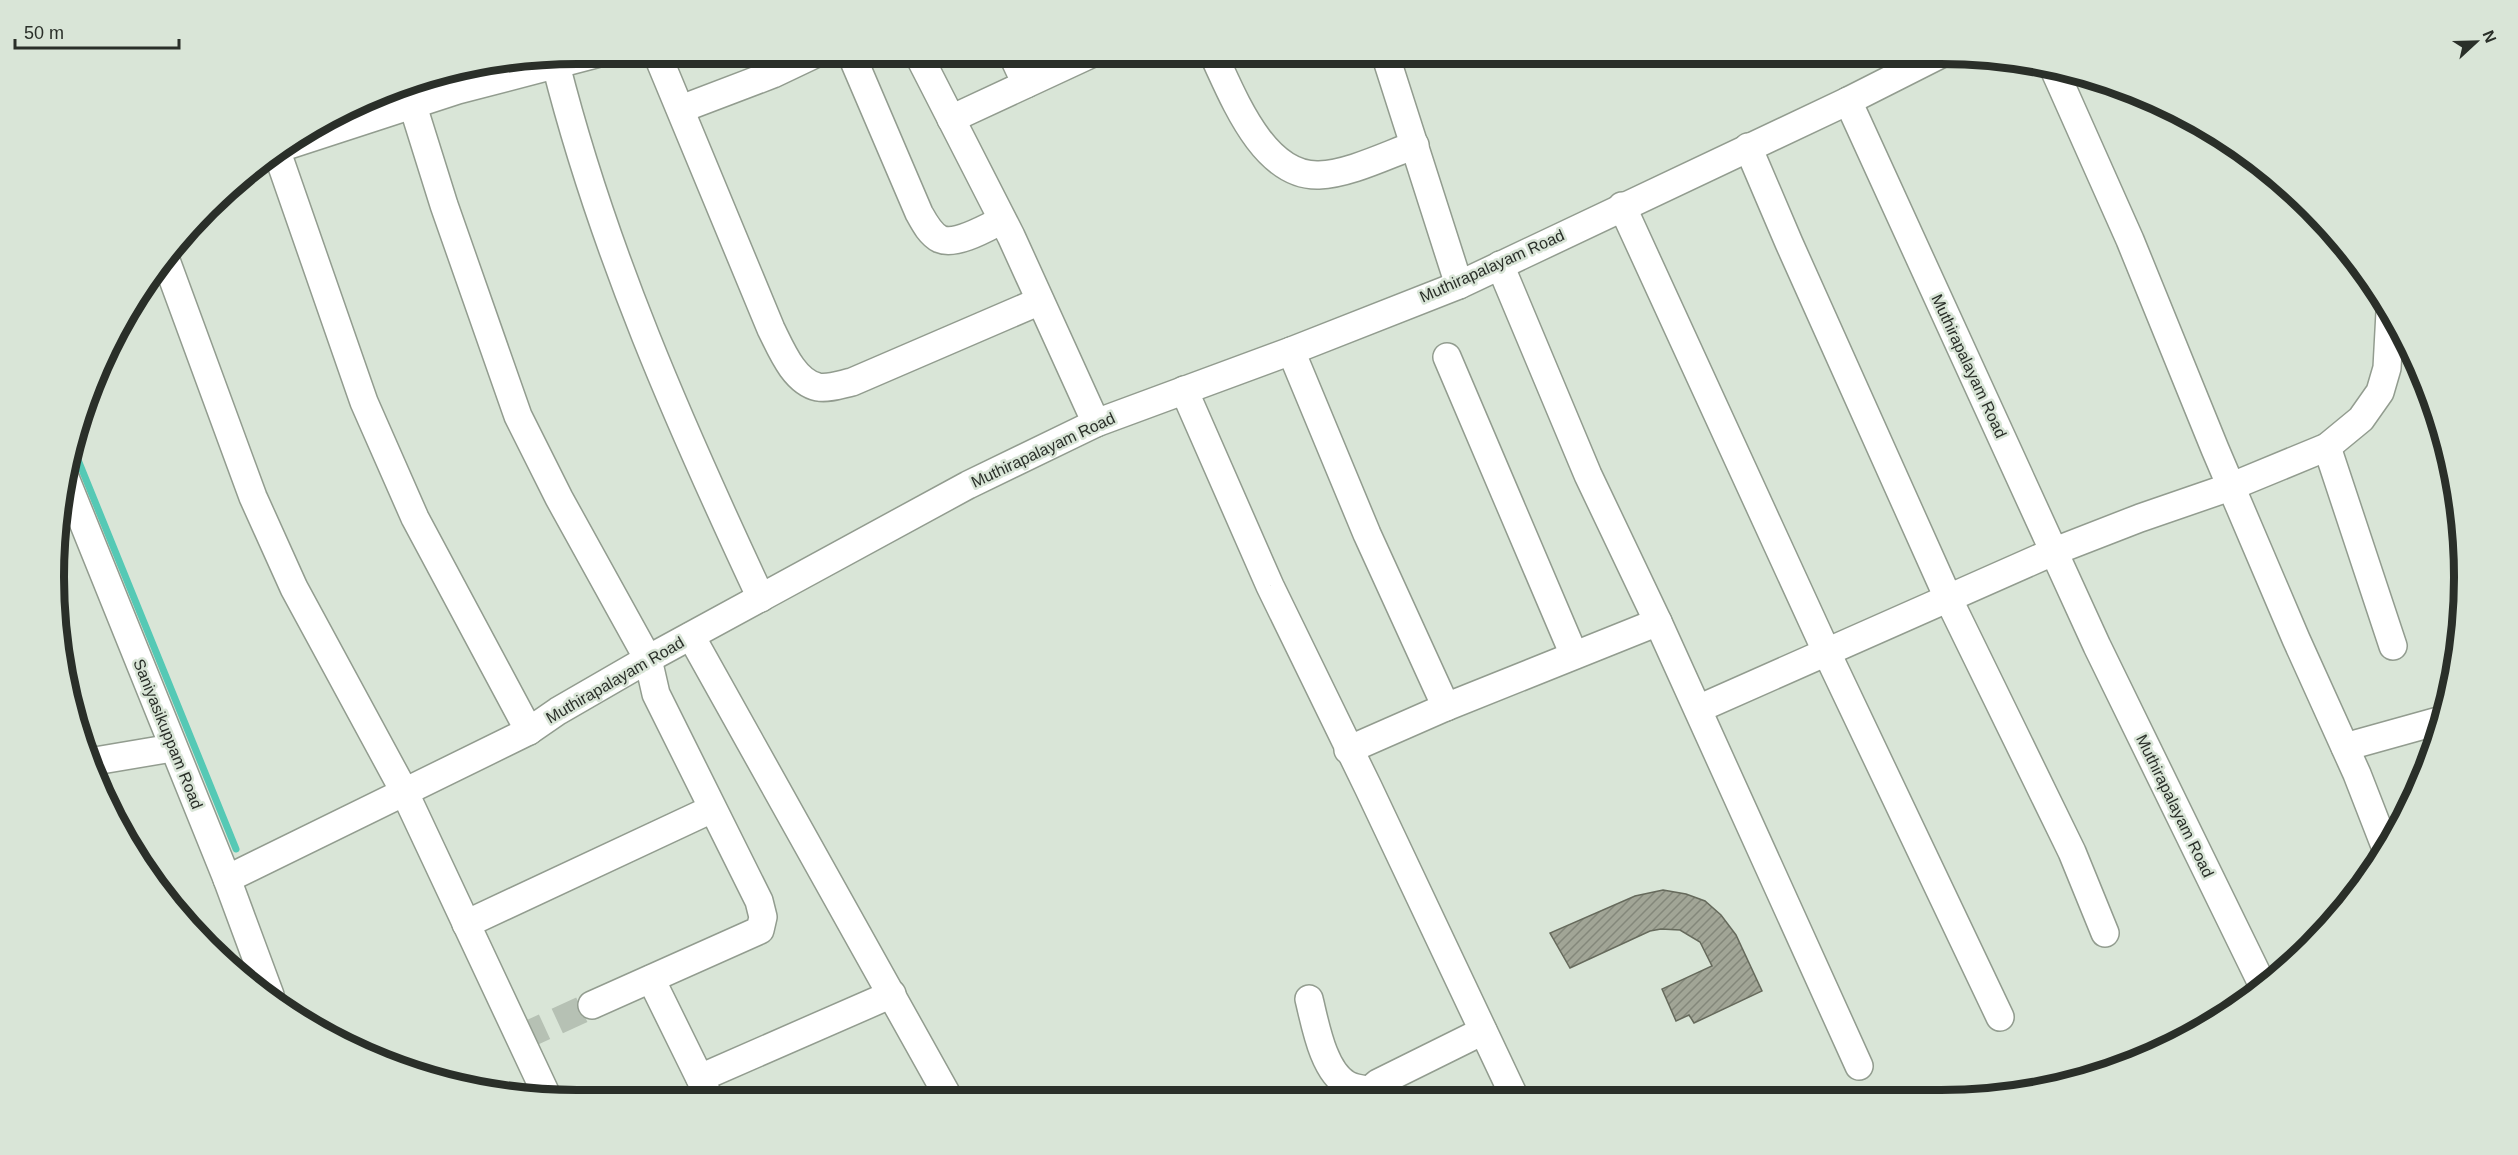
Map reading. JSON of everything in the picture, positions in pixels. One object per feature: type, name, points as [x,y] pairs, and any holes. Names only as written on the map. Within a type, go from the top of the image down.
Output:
[{"type":"street","points":[[662,65],[771,329],[783,353],[806,382],[819,387],[852,382],[1040,301]]},
{"type":"street","points":[[681,109],[792,65]]},
{"type":"street","points":[[856,65],[919,213],[928,228],[940,239],[950,240],[965,238],[1002,220]]},
{"type":"street","points":[[924,65],[1002,220],[1096,423]]},
{"type":"street","points":[[1017,65],[1026,84]]},
{"type":"street","points":[[951,119],[1067,65]]},
{"type":"street","points":[[1219,65],[1255,135],[1275,159],[1297,173],[1319,175],[1341,171],[1415,145]]},
{"type":"street","points":[[1389,65],[1459,285]]},
{"type":"street","points":[[1848,101],[1919,65]]},
{"type":"street","points":[[315,137],[458,90],[553,66]]},
{"type":"street","points":[[556,66],[571,124],[624,285],[700,467],[761,598]]},
{"type":"street","points":[[2058,78],[2130,240],[2230,487],[2345,747],[2382,839]]},
{"type":"street","name":"Muthirapalayam Road","points":[[227,879],[529,731],[558,711],[648,659],[968,485],[1096,423],[1291,351],[1459,285],[1848,101],[2097,646],[2259,979]]},
{"type":"street","points":[[413,106],[451,227],[518,416],[559,498],[648,659],[656,694],[759,901],[763,917],[760,930],[592,1005]]},
{"type":"street","points":[[1748,147],[1949,600],[2072,852],[2106,933]]},
{"type":"street","points":[[280,160],[364,402],[415,518],[529,731]]},
{"type":"street","points":[[1622,206],[1827,653],[2000,1017]]},
{"type":"street","points":[[1500,265],[1588,475],[1698,709],[1859,1065]]},
{"type":"street","points":[[169,268],[254,497],[294,588],[404,791],[544,1089]]},
{"type":"street","points":[[1698,709],[1949,600],[2055,551],[2230,487],[2327,447],[2361,418],[2380,392],[2386,368],[2389,328]]},
{"type":"street","points":[[1291,351],[1367,534],[1446,707]]},
{"type":"street","points":[[1447,357],[1574,655]]},
{"type":"street","points":[[1184,390],[1270,586],[1511,1090]]},
{"type":"street","points":[[2327,447],[2393,646]]},
{"type":"street","name":"Saniyasikuppam Road","points":[[72,494],[227,879],[267,985]]},
{"type":"street","points":[[1348,750],[1446,707],[1658,622]]},
{"type":"street","points":[[691,636],[945,1090]]},
{"type":"street","points":[[2345,747],[2432,723]]},
{"type":"street","points":[[99,760],[172,747]]},
{"type":"street","points":[[466,924],[712,808]]},
{"type":"street","points":[[651,979],[706,1089],[892,994]]},
{"type":"street","points":[[1309,999],[1318,1035],[1334,1071],[1357,1090]]},
{"type":"street","points":[[1371,1090],[1483,1031]]},
{"type":"building","points":[[1663,890],[1686,894],[1705,901],[1721,915],[1736,935],[1762,991],[1694,1023],[1689,1015],[1676,1021],[1662,989],[1712,966],[1700,942],[1680,930],[1650,931],[1570,968],[1550,933],[1635,896]]},
{"type":"waterway","points":[[78,460],[236,849]]},
{"type":"tunnel","points":[[520,1038],[592,1005]]}]
